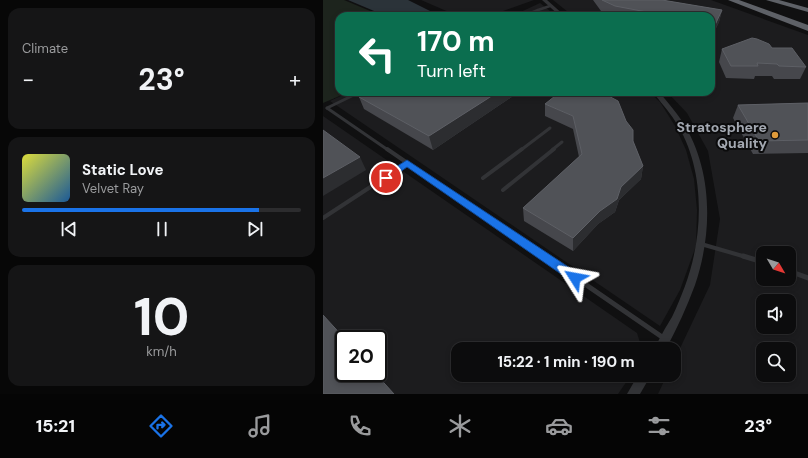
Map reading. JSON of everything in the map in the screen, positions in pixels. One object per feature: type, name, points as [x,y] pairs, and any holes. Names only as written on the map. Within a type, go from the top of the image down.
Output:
[{"type":"highway","points":[[732,0],[808,28]]},
{"type":"highway","points":[[770,0],[808,10]]},
{"type":"highway","points":[[780,0],[808,16]]},
{"type":"highway","points":[[797,0],[808,6]]},
{"type":"street","points":[[544,0],[558,12]]},
{"type":"street","points":[[660,96],[668,104],[695,154],[703,180],[704,214],[701,244],[688,293],[666,340]]},
{"type":"street","points":[[633,394],[641,382]]},
{"type":"lane","points":[[533,12],[550,6]]},
{"type":"lane","points":[[352,96],[327,108],[666,340]]},
{"type":"lane","points":[[483,178],[550,128]]},
{"type":"lane","points":[[503,190],[561,142]]},
{"type":"lane","points":[[323,218],[407,163]]},
{"type":"lane","points":[[701,244],[756,260]]},
{"type":"lane","points":[[796,274],[808,278]]},
{"type":"shaded area","points":[[323,0],[344,0],[372,12],[335,12],[335,96],[340,96],[323,103]]},
{"type":"shaded area","points":[[348,0],[408,0],[432,12],[376,12]]},
{"type":"shaded area","points":[[421,0],[534,0],[500,12],[449,12]]},
{"type":"shaded area","points":[[553,0],[711,0],[808,35],[808,394],[658,394],[664,382],[681,382],[681,346],[710,285],[720,219],[708,151],[687,113],[671,96],[715,96],[715,12],[568,12]]},
{"type":"shaded area","points":[[540,3],[551,12],[521,12]]},
{"type":"shaded area","points":[[341,96],[653,96],[660,102],[675,126],[686,150],[694,179],[697,210],[696,246],[680,290],[660,326],[330,101]]},
{"type":"shaded area","points":[[323,116],[637,333],[640,342],[451,342],[451,382],[626,382],[618,394],[323,394]]},
{"type":"building","points":[[602,0],[662,0],[722,10],[715,25],[715,12],[647,12],[615,6]]},
{"type":"building","points":[[752,38],[769,44],[772,48],[792,48],[806,67],[779,66],[777,64],[757,63],[758,66],[731,66],[722,49]]},
{"type":"building","points":[[361,96],[492,96],[429,136],[359,97]]},
{"type":"building","points":[[555,96],[609,96],[618,101],[626,121],[633,130],[633,141],[643,166],[621,187],[617,199],[600,211],[573,238],[523,208],[582,154],[573,116],[545,104]]},
{"type":"building","points":[[808,103],[808,140],[759,141],[738,105]]},
{"type":"building","points":[[323,130],[360,157],[323,178]]},
{"type":"building","points":[[323,315],[337,330],[335,330],[335,382],[383,382],[394,394],[323,394]]},
{"type":"place","name":"Stratosphere Quality","points":[[775,135]]},
{"type":"route","points":[[386,178],[407,163],[575,278]]}]
